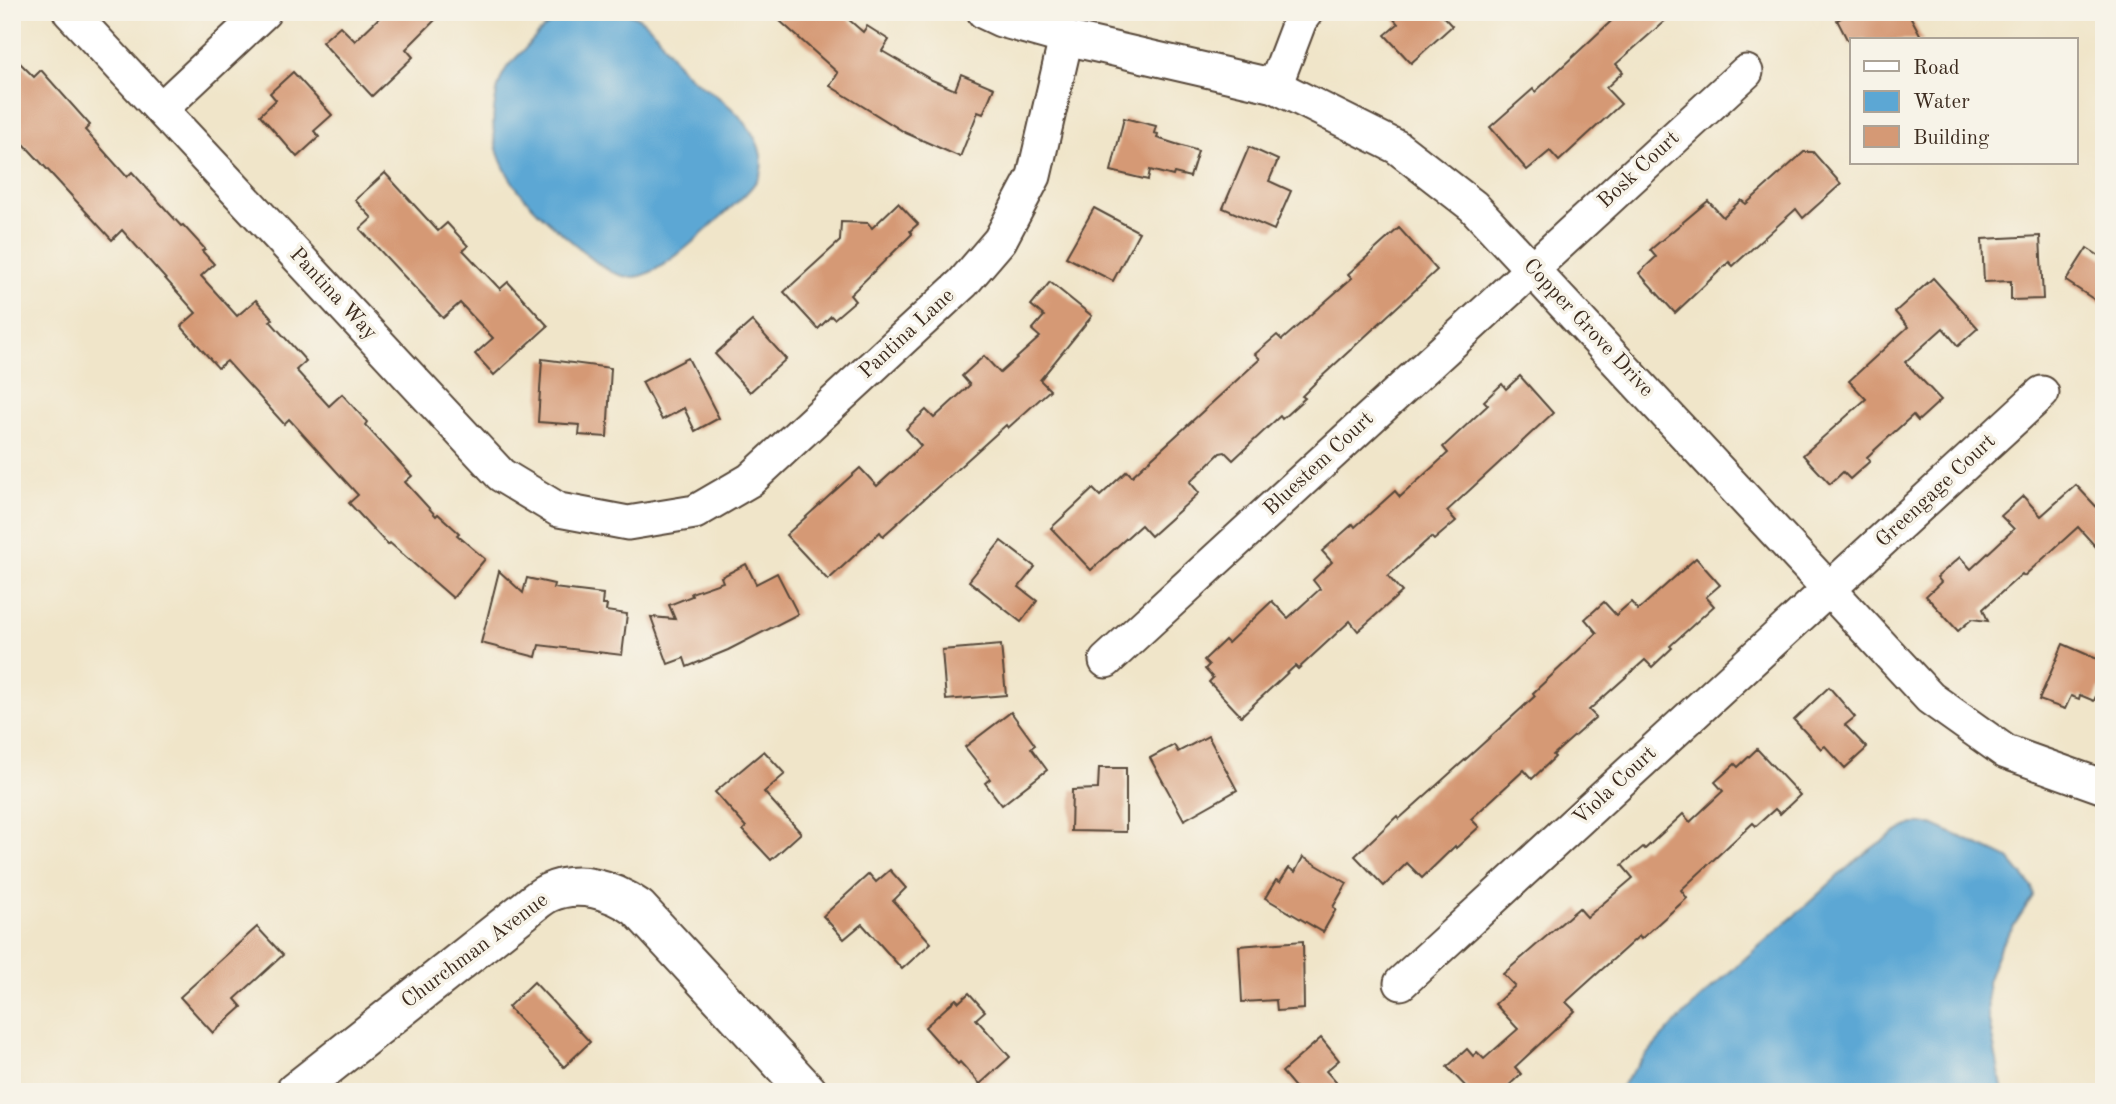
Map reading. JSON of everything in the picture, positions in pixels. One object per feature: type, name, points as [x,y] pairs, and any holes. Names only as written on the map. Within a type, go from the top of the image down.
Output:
[{"type":"street","name":"Pantina Way","points":[[70,12],[501,475],[559,510],[628,523]]},
{"type":"street","points":[[161,109],[264,12]]},
{"type":"street","name":"Copper Grove Drive","points":[[984,12],[1001,20],[1066,38],[1275,86],[1397,147],[1473,206],[1533,268],[1930,698],[2006,752],[2104,787]]},
{"type":"street","points":[[1275,86],[1300,20],[1306,12]]},
{"type":"street","name":"Pantina Lane","points":[[628,523],[695,512],[750,480],[963,283],[1000,240],[1034,176],[1066,38]]},
{"type":"street","name":"Bosk Court","points":[[1533,268],[1746,72]]},
{"type":"street","name":"Bluestem Court","points":[[1106,661],[1533,268]]},
{"type":"street","name":"Greengage Court","points":[[1829,589],[2042,393]]},
{"type":"street","name":"Viola Court","points":[[1401,983],[1829,589]]},
{"type":"street","name":"Churchman Avenue","points":[[295,1092],[547,893],[573,886],[602,890],[628,900],[638,908],[808,1092]]},
{"type":"water","points":[[618,11],[642,20],[657,34],[673,59],[688,75],[737,114],[751,131],[760,150],[761,171],[746,193],[686,248],[645,275],[633,277],[615,273],[584,252],[526,199],[504,168],[497,150],[494,110],[503,74],[544,29],[568,12]]},
{"type":"water","points":[[1913,824],[1932,824],[2009,859],[2032,887],[2033,896],[2000,947],[1987,982],[1988,1016],[2003,1092],[1617,1092],[1658,1041],[1729,973],[1855,862],[1883,841]]},
{"type":"building","points":[[385,12],[443,12],[406,49],[413,57],[372,96],[322,42],[340,26],[355,41]]},
{"type":"building","points":[[770,12],[840,12],[863,32],[867,26],[889,40],[882,51],[932,80],[955,90],[961,74],[994,88],[983,114],[978,112],[960,157],[906,133],[830,86],[838,73]]},
{"type":"building","points":[[1388,12],[1439,12],[1452,26],[1411,63],[1385,35],[1398,24]]},
{"type":"building","points":[[1621,12],[1675,12],[1616,64],[1623,72],[1606,88],[1621,104],[1559,161],[1550,151],[1527,170],[1490,127],[1533,89],[1535,92]]},
{"type":"building","points":[[1852,12],[1908,12],[1922,38],[1850,38],[1850,45],[1837,20]]},
{"type":"building","points":[[12,55],[34,77],[41,70],[90,125],[85,130],[127,177],[132,172],[205,249],[202,251],[214,264],[201,276],[237,316],[256,300],[273,319],[270,321],[306,361],[296,370],[329,406],[342,394],[367,422],[365,425],[412,476],[405,482],[436,516],[438,514],[485,559],[453,598],[390,543],[388,545],[349,503],[358,495],[289,419],[284,424],[227,361],[218,368],[181,326],[196,313],[122,230],[112,240],[12,131]]},
{"type":"building","points":[[293,72],[332,115],[314,131],[319,137],[297,157],[260,115],[276,100],[270,93]]},
{"type":"building","points":[[1124,118],[1156,126],[1154,133],[1158,134],[1157,138],[1198,151],[1190,177],[1150,170],[1148,180],[1111,171]]},
{"type":"building","points":[[1249,147],[1278,160],[1269,181],[1291,191],[1274,230],[1223,208]]},
{"type":"building","points":[[1804,152],[1813,152],[1841,184],[1803,218],[1796,209],[1733,266],[1729,262],[1675,313],[1639,273],[1656,257],[1650,250],[1708,201],[1723,217],[1741,200],[1746,204]]},
{"type":"building","points":[[385,173],[438,231],[447,223],[468,246],[463,250],[500,289],[508,282],[548,326],[494,375],[475,354],[493,338],[460,303],[443,318],[360,229],[372,218],[355,200]]},
{"type":"building","points":[[898,203],[918,224],[910,231],[912,234],[850,295],[855,301],[834,319],[831,316],[818,329],[784,292],[840,241],[841,222],[868,223],[872,228]]},
{"type":"building","points":[[1094,208],[1139,232],[1113,281],[1066,257]]},
{"type":"building","points":[[1399,228],[1437,270],[1318,380],[1302,396],[1305,398],[1282,419],[1280,416],[1233,460],[1225,452],[1220,453],[1190,482],[1199,493],[1151,536],[1141,525],[1091,570],[1051,528],[1093,489],[1100,496],[1127,471],[1132,476],[1260,359],[1255,354],[1277,335],[1282,340],[1352,278],[1348,274]]},
{"type":"building","points":[[2040,236],[2043,299],[2011,300],[2011,281],[1984,282],[1982,239]]},
{"type":"building","points":[[2087,248],[2104,259],[2104,306],[2066,281]]},
{"type":"building","points":[[1933,278],[1978,328],[1958,346],[1943,328],[1905,362],[1941,400],[1918,421],[1913,415],[1867,457],[1870,461],[1850,479],[1843,472],[1830,484],[1803,455],[1866,399],[1849,381],[1908,327],[1895,312]]},
{"type":"building","points":[[1050,282],[1092,316],[1040,380],[1050,390],[1008,428],[1006,425],[883,536],[880,532],[828,580],[786,535],[860,468],[877,486],[921,446],[906,429],[926,410],[934,418],[970,385],[962,376],[984,356],[1000,373],[1040,337],[1032,330],[1044,316],[1031,305]]},
{"type":"building","points":[[752,321],[786,359],[750,392],[715,354]]},
{"type":"building","points":[[688,358],[719,418],[695,431],[684,408],[662,420],[642,382]]},
{"type":"building","points":[[542,359],[611,368],[607,437],[579,435],[580,425],[538,422]]},
{"type":"building","points":[[1520,376],[1553,413],[1447,511],[1456,521],[1434,540],[1431,537],[1388,576],[1402,592],[1358,631],[1350,621],[1298,669],[1295,666],[1241,716],[1209,682],[1213,678],[1205,669],[1209,665],[1204,660],[1225,640],[1228,643],[1272,601],[1288,618],[1320,589],[1313,580],[1332,562],[1322,551],[1353,524],[1355,527],[1395,491],[1400,497],[1448,453],[1443,447],[1488,405],[1484,401],[1502,384],[1506,389]]},
{"type":"building","points":[[2076,485],[2104,515],[2104,556],[2078,527],[1983,609],[1988,621],[1972,619],[1958,631],[1926,596],[1941,582],[1937,577],[1960,557],[1971,569],[2014,529],[2001,516],[2023,496],[2041,516]]},
{"type":"building","points":[[1001,541],[1035,567],[1019,587],[1037,601],[1021,622],[969,581]]},
{"type":"building","points":[[1696,558],[1720,585],[1706,597],[1714,606],[1670,646],[1672,648],[1652,667],[1645,660],[1589,710],[1596,717],[1553,755],[1555,757],[1532,779],[1524,770],[1471,819],[1479,827],[1422,878],[1407,863],[1384,886],[1355,856],[1535,696],[1533,693],[1597,633],[1585,619],[1604,602],[1616,615],[1631,602],[1638,610]]},
{"type":"building","points":[[746,564],[756,584],[777,573],[798,614],[728,650],[687,667],[684,658],[668,664],[651,617],[675,619],[669,605],[692,596],[691,593],[723,582],[721,577]]},
{"type":"building","points":[[499,571],[523,593],[527,578],[554,584],[553,588],[603,594],[602,605],[607,605],[606,611],[627,614],[622,655],[539,645],[536,657],[481,643]]},
{"type":"building","points":[[2063,644],[2104,662],[2104,677],[2094,701],[2080,695],[2079,699],[2071,696],[2065,709],[2039,700]]},
{"type":"building","points":[[1001,645],[1006,695],[946,700],[942,650]]},
{"type":"building","points":[[1829,687],[1855,717],[1845,725],[1867,748],[1845,768],[1825,746],[1821,749],[1794,720]]},
{"type":"building","points":[[1011,712],[1035,745],[1031,748],[1047,770],[1002,805],[985,783],[990,779],[965,747]]},
{"type":"building","points":[[1208,736],[1237,790],[1184,820],[1150,758],[1174,745],[1178,752]]},
{"type":"building","points":[[1757,749],[1800,795],[1780,814],[1775,809],[1756,826],[1753,823],[1681,890],[1687,898],[1641,939],[1639,936],[1566,1002],[1575,1011],[1515,1067],[1521,1074],[1502,1092],[1471,1092],[1447,1067],[1467,1049],[1473,1056],[1477,1052],[1484,1059],[1518,1029],[1495,1004],[1515,986],[1503,974],[1579,908],[1587,917],[1633,878],[1622,865],[1643,847],[1645,849],[1683,814],[1690,822],[1723,791],[1715,782],[1735,764],[1738,767]]},
{"type":"building","points":[[764,751],[785,774],[764,792],[801,833],[771,860],[743,830],[746,827],[715,792]]},
{"type":"building","points":[[1099,768],[1126,768],[1126,832],[1071,831],[1072,790],[1098,789]]},
{"type":"building","points":[[1303,857],[1347,883],[1323,932],[1265,898],[1276,880],[1280,882],[1289,868],[1295,872]]},
{"type":"building","points":[[890,870],[906,888],[893,901],[931,943],[902,969],[862,924],[844,939],[823,916],[869,874],[876,882]]},
{"type":"building","points":[[257,927],[283,955],[235,999],[242,1007],[213,1033],[180,997]]},
{"type":"building","points":[[1303,941],[1304,1009],[1277,1011],[1276,1000],[1242,1002],[1239,946]]},
{"type":"building","points":[[534,982],[590,1042],[564,1067],[508,1007]]},
{"type":"building","points":[[969,993],[985,1011],[976,1019],[1010,1057],[980,1084],[925,1027],[956,999],[959,1002]]},
{"type":"building","points":[[1321,1038],[1339,1060],[1326,1071],[1345,1092],[1299,1092],[1282,1072]]}]
